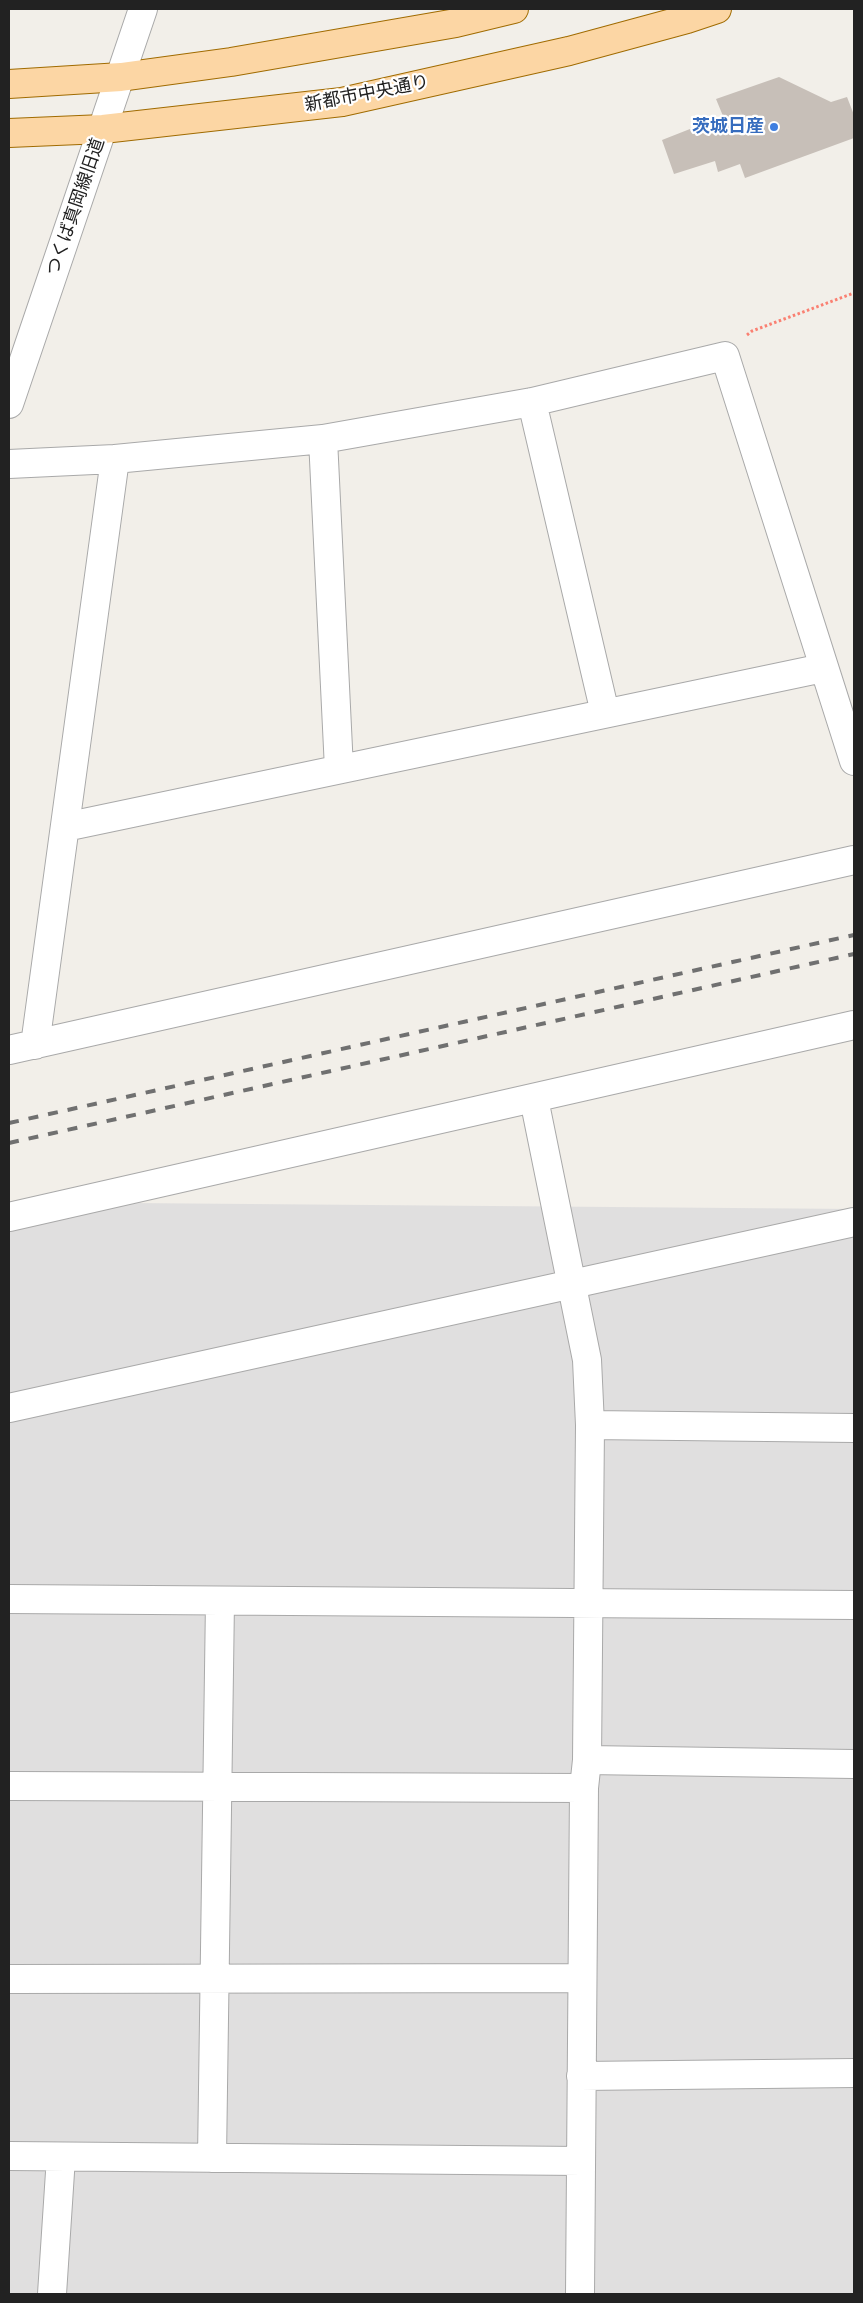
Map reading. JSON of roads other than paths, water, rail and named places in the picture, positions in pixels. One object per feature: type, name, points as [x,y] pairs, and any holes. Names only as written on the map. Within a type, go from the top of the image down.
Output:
[{"type":"main road","points":[[9,84],[121,77],[231,62],[436,27],[514,9]]},
{"type":"main road","name":"新都市中央通り","points":[[9,133],[102,129],[342,102],[570,51],[717,9]]},
{"type":"street","name":"つくば真岡線旧道","points":[[9,404],[143,9]]},
{"type":"street","points":[[9,464],[115,459],[323,439],[532,402],[725,356],[854,761]]},
{"type":"street","points":[[532,402],[605,713]]},
{"type":"street","points":[[323,439],[339,769]]},
{"type":"street","points":[[115,459],[65,827],[22,1047],[854,860]]},
{"type":"street","points":[[65,827],[823,668]]},
{"type":"street","points":[[9,1217],[854,1025]]},
{"type":"street","points":[[534,1099],[587,1360],[590,1425],[587,1760],[584,1788],[580,2294]]},
{"type":"street","points":[[9,1408],[854,1222]]},
{"type":"street","points":[[590,1425],[854,1428]]},
{"type":"street","points":[[9,1599],[854,1605]]},
{"type":"street","points":[[212,2158],[220,1601]]},
{"type":"street","points":[[587,1760],[854,1764]]},
{"type":"street","points":[[9,1786],[584,1788]]},
{"type":"street","points":[[9,1979],[582,1978]]},
{"type":"street","points":[[581,2076],[854,2073]]},
{"type":"street","points":[[9,2156],[581,2162]]},
{"type":"street","points":[[52,2294],[61,2157]]},
{"type":"railway","points":[[9,1123],[854,935]]},
{"type":"railway","points":[[9,1143],[854,954]]},
{"type":"place","name":"茨城日産","points":[[774,127]]}]
